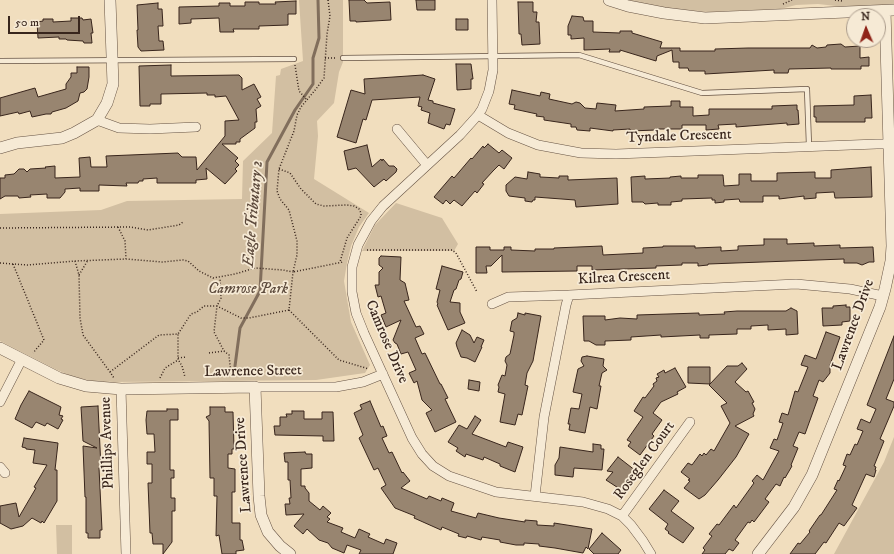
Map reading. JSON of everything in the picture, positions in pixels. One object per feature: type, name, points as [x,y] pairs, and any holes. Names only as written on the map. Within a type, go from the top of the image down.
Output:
[{"type":"street","points":[[0,148],[17,143],[62,138],[97,120],[107,103],[113,84],[110,0]]},
{"type":"street","name":"Camrose Drive","points":[[492,0],[493,70],[486,100],[478,116],[460,135],[379,211],[365,231],[353,260],[351,284],[353,300],[359,321],[412,438],[422,454],[433,466],[449,476],[508,494],[592,503],[608,509],[622,516],[638,533],[651,554]]},
{"type":"street","points":[[609,0],[646,10],[705,18],[889,10]]},
{"type":"street","name":"Lawrence Drive","points":[[758,554],[794,507],[812,475],[883,296],[890,268],[892,246],[892,145],[889,10]]},
{"type":"street","name":"Tyndale Crescent","points":[[478,116],[508,133],[538,145],[581,154],[616,154],[809,146],[892,145]]},
{"type":"street","points":[[97,120],[119,128],[150,129],[196,127]]},
{"type":"street","points":[[397,129],[427,165]]},
{"type":"street","name":"Kilrea Crescent","points":[[535,496],[544,417],[569,295],[796,284],[850,289],[883,296]]},
{"type":"street","points":[[492,304],[508,297],[569,295]]},
{"type":"street","name":"Phillips Avenue","points":[[0,348],[72,382],[99,388],[121,389],[126,554]]},
{"type":"street","points":[[0,402],[22,359]]},
{"type":"street","name":"Lawrence Street","points":[[121,389],[342,386],[364,382],[383,374]]},
{"type":"street","name":"Lawrence Drive","points":[[255,388],[258,496],[260,510],[268,532],[287,553]]},
{"type":"street","name":"Roseglen Court","points":[[622,516],[690,422]]},
{"type":"lane","points":[[343,58],[574,55],[584,56],[702,93],[807,89],[809,146]]},
{"type":"lane","points":[[0,61],[294,59]]},
{"type":"path","points":[[289,310],[293,272],[297,255],[297,241],[288,210],[280,199],[277,191],[280,169],[294,131],[297,115],[301,107],[324,78],[330,16],[328,0]]},
{"type":"path","points":[[779,5],[792,0]]},
{"type":"path","points":[[325,58],[343,58]]},
{"type":"path","points":[[294,59],[300,91],[307,100]]},
{"type":"path","points":[[280,169],[290,173],[301,189],[316,204],[324,206],[347,204],[359,209],[361,216],[347,238],[340,262]]},
{"type":"path","points":[[0,228],[130,227],[148,230],[179,225],[183,222]]},
{"type":"path","points":[[118,227],[125,241],[126,259]]},
{"type":"path","points":[[367,250],[452,250],[456,253],[477,292]]},
{"type":"path","points":[[0,263],[40,264],[88,260],[126,259],[162,262],[183,260],[188,261],[198,271],[213,278],[220,278],[255,268],[267,268],[293,272],[353,260]]},
{"type":"path","points":[[79,275],[88,260]]},
{"type":"path","points":[[75,261],[79,275],[80,318],[83,334],[114,380]]},
{"type":"path","points":[[13,264],[44,340],[33,353]]},
{"type":"path","points":[[220,278],[221,298],[217,306],[214,332],[224,351],[229,355],[231,375]]},
{"type":"path","points":[[185,377],[178,359],[178,334],[191,314],[197,312],[204,306],[217,306],[241,318],[250,318],[289,310]]},
{"type":"path","points":[[289,310],[339,360],[371,370]]},
{"type":"path","points":[[110,372],[159,335],[178,334]]},
{"type":"path","points":[[209,353],[224,351]]},
{"type":"path","points":[[160,378],[165,368],[178,359],[186,357]]},
{"type":"green space","name":"Camrose Park","points":[[299,0],[343,0],[343,62],[339,72],[334,103],[317,121],[318,136],[314,179],[369,213],[359,227],[351,246],[344,281],[351,322],[370,365],[365,373],[316,380],[92,381],[71,376],[0,341],[0,214],[101,210],[127,201],[242,199],[243,161],[272,133],[276,76],[280,75],[281,69],[303,61]]},
{"type":"green space","points":[[628,0],[894,0],[894,5],[845,7],[818,4],[796,5],[780,9],[708,12],[665,8]]},
{"type":"green space","points":[[396,203],[442,218],[458,244],[454,251],[362,251],[375,225]]},
{"type":"green space","points":[[894,437],[894,554],[834,554],[884,462]]},
{"type":"green space","points":[[56,525],[72,525],[72,554],[57,554]]},
{"type":"building","points":[[349,0],[364,0],[367,3],[390,2],[391,20],[350,21]]},
{"type":"building","points":[[416,0],[435,0],[435,10],[417,10]]},
{"type":"building","points":[[296,1],[296,14],[288,14],[288,25],[259,26],[259,29],[233,29],[234,32],[220,32],[219,18],[191,19],[191,23],[179,24],[179,7],[219,6],[219,3],[230,3],[230,6],[245,6],[245,2],[276,4],[275,2]]},
{"type":"building","points":[[518,2],[533,2],[533,12],[537,12],[536,22],[539,22],[540,44],[522,45],[521,34],[519,34]]},
{"type":"building","points":[[158,3],[158,9],[162,9],[163,26],[158,26],[159,41],[163,41],[164,50],[141,51],[138,47],[137,5]]},
{"type":"building","points":[[572,16],[583,17],[584,21],[593,21],[593,32],[620,33],[620,31],[632,31],[632,33],[662,42],[660,48],[680,48],[680,51],[715,51],[715,49],[748,48],[810,48],[812,45],[817,48],[826,47],[827,45],[841,44],[846,48],[860,48],[860,58],[869,57],[869,66],[861,66],[861,69],[789,69],[788,73],[774,73],[774,70],[705,74],[705,71],[689,71],[688,68],[679,68],[679,62],[673,62],[672,50],[657,56],[656,61],[620,50],[620,52],[609,52],[610,49],[584,50],[584,38],[571,39],[571,35],[568,35],[568,26]]},
{"type":"building","points":[[71,18],[82,18],[83,20],[91,19],[93,33],[91,33],[92,43],[59,39],[59,37],[38,38],[37,22],[43,21],[43,19],[53,19],[53,22],[71,21]]},
{"type":"building","points":[[456,19],[468,19],[468,30],[456,30]]},
{"type":"building","points":[[456,64],[471,64],[473,79],[471,79],[471,89],[457,90]]},
{"type":"building","points":[[171,65],[171,76],[239,75],[242,78],[242,90],[254,84],[261,97],[257,99],[261,106],[256,109],[257,122],[255,122],[255,128],[240,139],[240,142],[236,142],[236,144],[222,144],[238,158],[235,161],[239,165],[235,169],[237,171],[225,184],[206,168],[207,179],[196,180],[196,183],[157,183],[157,178],[143,179],[143,181],[139,181],[138,183],[126,183],[127,186],[99,185],[99,191],[80,191],[80,188],[65,189],[65,192],[60,198],[47,198],[47,194],[30,195],[31,197],[19,198],[18,196],[5,196],[0,199],[0,178],[5,178],[5,175],[14,174],[19,169],[24,169],[27,172],[30,169],[55,166],[55,178],[80,177],[79,158],[90,157],[91,167],[107,167],[106,156],[178,153],[182,157],[196,157],[197,170],[225,136],[225,121],[239,120],[226,96],[215,97],[215,95],[207,95],[207,93],[161,94],[161,104],[140,106],[139,66]]},
{"type":"building","points":[[77,67],[89,67],[87,89],[80,93],[78,101],[66,108],[52,112],[51,114],[32,117],[30,111],[0,116],[0,98],[35,88],[38,97],[66,89],[66,84],[71,77],[71,73],[77,73]]},
{"type":"building","points":[[423,75],[435,79],[428,100],[433,101],[433,103],[455,109],[450,125],[446,124],[444,129],[428,123],[430,113],[421,110],[422,107],[418,106],[420,97],[372,100],[366,120],[363,119],[356,143],[337,137],[351,90],[365,94],[364,79]]},
{"type":"building","points":[[512,90],[540,96],[541,92],[550,94],[549,99],[572,104],[576,102],[580,103],[585,108],[596,109],[597,103],[616,105],[615,111],[644,109],[644,107],[671,106],[671,101],[680,101],[680,107],[693,107],[693,116],[709,115],[709,109],[772,109],[772,106],[797,105],[799,124],[787,125],[787,123],[736,127],[736,124],[718,125],[719,129],[706,130],[706,125],[682,125],[682,129],[630,131],[630,129],[613,131],[590,128],[590,131],[577,130],[576,127],[571,127],[571,124],[544,120],[544,117],[536,116],[537,114],[514,109],[515,105],[509,104]]},
{"type":"building","points":[[871,95],[872,118],[865,118],[865,122],[816,122],[816,117],[814,117],[814,106],[854,105],[854,96]]},
{"type":"building","points":[[488,144],[499,153],[502,150],[512,158],[504,169],[499,165],[482,183],[484,184],[477,193],[475,191],[462,206],[454,200],[450,204],[446,200],[443,204],[434,197],[452,176],[454,178],[483,146],[484,148]]},
{"type":"building","points":[[367,145],[372,167],[383,159],[389,166],[394,166],[397,169],[396,172],[386,181],[384,179],[374,187],[356,168],[348,170],[344,151]]},
{"type":"building","points":[[871,167],[872,197],[835,198],[834,192],[816,193],[816,198],[804,199],[804,196],[779,199],[779,196],[763,196],[763,202],[740,202],[739,199],[724,200],[724,202],[715,203],[715,200],[712,200],[712,198],[682,199],[682,201],[671,202],[671,205],[632,202],[631,177],[645,176],[645,179],[681,176],[681,178],[698,178],[698,175],[723,175],[724,186],[739,185],[739,174],[751,174],[751,181],[777,181],[777,173],[815,172],[815,178],[831,178],[831,170]]},
{"type":"building","points":[[528,172],[540,174],[540,177],[559,178],[559,176],[568,176],[568,180],[617,178],[618,204],[576,207],[575,200],[535,197],[535,200],[532,202],[525,201],[525,198],[509,196],[506,191],[506,185],[515,177],[527,179]]},
{"type":"building","points":[[764,239],[787,239],[787,244],[814,243],[814,246],[840,245],[840,248],[873,247],[874,262],[869,262],[862,265],[857,263],[844,263],[844,259],[708,264],[698,266],[698,263],[682,263],[682,265],[656,266],[656,268],[592,270],[592,266],[577,266],[577,271],[502,272],[502,255],[491,266],[486,266],[487,273],[476,273],[476,247],[490,247],[490,250],[504,250],[504,247],[511,247],[511,250],[535,251],[535,249],[602,246],[603,255],[643,253],[643,248],[663,246],[695,246],[695,248],[721,247],[721,251],[738,250],[738,246],[764,245]]},
{"type":"building","points":[[381,256],[401,257],[400,280],[405,283],[409,300],[404,301],[416,327],[420,326],[424,334],[415,338],[422,354],[425,353],[448,398],[445,399],[456,422],[435,432],[426,413],[432,410],[422,400],[417,381],[414,383],[409,373],[416,370],[408,352],[401,354],[397,344],[393,340],[401,320],[386,327],[381,315],[386,313],[381,296],[378,297],[375,285],[379,285],[379,272],[383,268],[379,265],[379,258]]},
{"type":"building","points":[[442,266],[463,272],[450,302],[460,303],[460,312],[465,323],[448,330],[437,305],[440,290],[436,289]]},
{"type":"building","points":[[846,305],[846,307],[850,307],[850,321],[842,322],[842,325],[823,326],[822,308],[833,308],[833,306]]},
{"type":"building","points":[[791,308],[797,311],[798,334],[786,335],[786,329],[768,330],[768,325],[751,326],[751,329],[737,329],[737,334],[709,335],[709,338],[700,338],[700,335],[631,337],[631,340],[605,341],[605,345],[596,345],[589,341],[584,341],[583,316],[605,316],[605,320],[620,318],[637,319],[637,315],[699,313],[699,315],[725,314],[724,312],[737,311],[786,311]]},
{"type":"building","points":[[518,313],[541,316],[533,361],[527,373],[525,385],[528,386],[522,415],[518,414],[515,425],[500,422],[505,394],[498,392],[498,385],[502,375],[505,376],[507,365],[505,361],[506,357],[510,354],[514,335],[514,332],[510,331],[512,321],[517,318]]},
{"type":"building","points":[[462,330],[470,335],[474,343],[477,337],[484,340],[475,362],[461,357],[456,343]]},
{"type":"building","points":[[826,332],[840,337],[830,365],[830,373],[823,382],[819,380],[813,396],[818,398],[805,434],[799,432],[793,446],[798,448],[791,465],[792,466],[785,478],[784,477],[780,486],[776,484],[765,499],[769,502],[754,522],[752,520],[750,523],[748,522],[735,540],[739,543],[733,551],[729,549],[725,554],[702,554],[705,550],[703,548],[712,536],[709,534],[717,524],[719,525],[734,505],[736,508],[754,483],[752,481],[757,475],[763,480],[779,451],[770,448],[774,439],[777,440],[783,423],[779,422],[782,413],[788,415],[795,391],[798,392],[808,367],[801,365],[805,355],[816,359]]},
{"type":"building","points":[[894,336],[894,379],[886,399],[894,402],[894,406],[880,439],[884,441],[874,466],[876,467],[876,470],[874,477],[866,474],[852,505],[857,508],[844,526],[839,523],[826,543],[824,542],[815,554],[790,554],[798,543],[800,544],[810,532],[809,531],[837,490],[834,489],[846,466],[843,465],[847,454],[850,455],[855,444],[857,445],[863,431],[857,429],[861,419],[870,423],[876,409],[867,405]]},
{"type":"building","points":[[587,356],[604,359],[603,366],[607,370],[602,373],[597,409],[590,407],[585,433],[569,430],[570,424],[568,424],[571,408],[579,409],[582,394],[573,392],[578,369],[584,366],[581,361],[582,357]]},
{"type":"building","points":[[742,363],[747,369],[735,382],[746,392],[748,391],[754,402],[752,403],[755,409],[753,414],[754,416],[735,426],[749,434],[736,457],[705,495],[699,499],[684,488],[690,479],[681,472],[688,463],[692,465],[700,454],[702,456],[704,453],[706,455],[711,449],[714,451],[730,423],[721,406],[727,403],[709,385],[727,366],[738,366]]},
{"type":"building","points":[[688,367],[710,367],[710,384],[688,383]]},
{"type":"building","points":[[675,368],[686,387],[677,392],[678,394],[661,402],[653,413],[662,420],[652,434],[654,436],[640,455],[628,446],[631,442],[627,440],[643,417],[634,411],[643,397],[645,398],[654,386],[653,384],[657,381],[656,378],[659,377],[657,374],[664,370],[665,373]]},
{"type":"building","points":[[469,380],[480,382],[479,391],[468,389]]},
{"type":"building","points":[[29,391],[61,407],[59,415],[63,416],[61,419],[63,420],[58,429],[47,423],[45,426],[36,422],[32,428],[15,419]]},
{"type":"building","points":[[370,401],[381,427],[383,426],[387,436],[382,438],[389,453],[392,452],[402,473],[403,472],[410,481],[401,488],[427,499],[429,496],[441,501],[442,498],[454,503],[451,511],[476,518],[478,513],[525,522],[525,520],[537,521],[537,525],[554,526],[554,523],[592,529],[588,549],[586,547],[583,553],[539,546],[539,544],[524,543],[524,545],[516,545],[500,542],[500,540],[482,537],[481,540],[467,536],[466,538],[458,536],[459,534],[442,527],[441,530],[414,518],[415,516],[395,508],[381,488],[386,485],[378,468],[374,470],[359,438],[363,435],[354,413],[362,409],[360,405]]},
{"type":"building","points":[[98,406],[102,530],[100,530],[100,538],[88,538],[88,533],[86,533],[86,497],[83,446],[97,448],[83,441],[81,407]]},
{"type":"building","points":[[210,407],[225,407],[225,412],[233,412],[234,449],[232,449],[232,454],[228,454],[228,468],[235,469],[235,492],[232,492],[232,523],[240,523],[240,540],[242,540],[244,550],[236,551],[236,554],[222,554],[219,535],[216,536],[217,496],[214,496],[214,478],[210,478],[209,421],[206,417],[210,415]]},
{"type":"building","points":[[167,409],[178,409],[178,420],[170,420],[170,470],[174,470],[174,478],[171,478],[171,498],[175,498],[175,511],[172,511],[172,542],[163,554],[163,544],[153,544],[152,533],[150,533],[148,483],[152,483],[152,464],[147,464],[147,452],[155,452],[154,434],[147,434],[146,420],[147,411],[167,411]]},
{"type":"building","points":[[292,411],[304,411],[304,419],[322,419],[322,412],[333,412],[334,441],[323,441],[323,436],[275,435],[274,426],[280,426],[280,417],[287,417],[286,414],[292,414]]},
{"type":"building","points":[[475,416],[481,420],[472,434],[506,447],[508,442],[523,447],[515,472],[484,457],[483,460],[466,454],[465,457],[456,451],[458,448],[448,442],[459,425],[467,429]]},
{"type":"building","points":[[24,438],[58,443],[55,470],[57,470],[57,501],[44,523],[32,518],[23,526],[11,529],[0,523],[0,506],[16,503],[19,517],[36,488],[34,487],[47,465],[33,463],[35,450],[22,447]]},
{"type":"building","points":[[593,444],[601,445],[601,449],[604,449],[602,470],[574,468],[573,477],[555,475],[555,465],[559,458],[560,447],[593,452]]},
{"type":"building","points":[[305,452],[306,454],[312,454],[312,468],[301,469],[301,486],[305,486],[309,493],[309,501],[320,510],[323,506],[331,513],[327,517],[330,519],[327,522],[343,528],[341,532],[355,538],[359,529],[370,534],[368,537],[384,544],[386,539],[397,543],[393,554],[359,554],[361,550],[347,545],[344,553],[332,548],[328,543],[319,540],[307,529],[303,534],[294,526],[304,514],[286,515],[285,504],[290,504],[289,498],[291,498],[290,480],[288,480],[288,462],[285,462],[284,453]]},
{"type":"building","points":[[618,457],[636,471],[631,477],[633,478],[623,491],[606,480],[613,472],[607,471]]},
{"type":"building","points":[[664,490],[679,501],[671,511],[694,528],[683,543],[668,533],[669,532],[665,529],[668,524],[649,509]]},
{"type":"building","points":[[602,533],[621,550],[618,554],[594,554],[589,549]]},
{"type":"waterway","name":"Eagle Tributary 2","points":[[235,366],[240,328],[260,291],[267,162],[295,110],[313,84],[313,58],[319,38],[318,0]]}]
